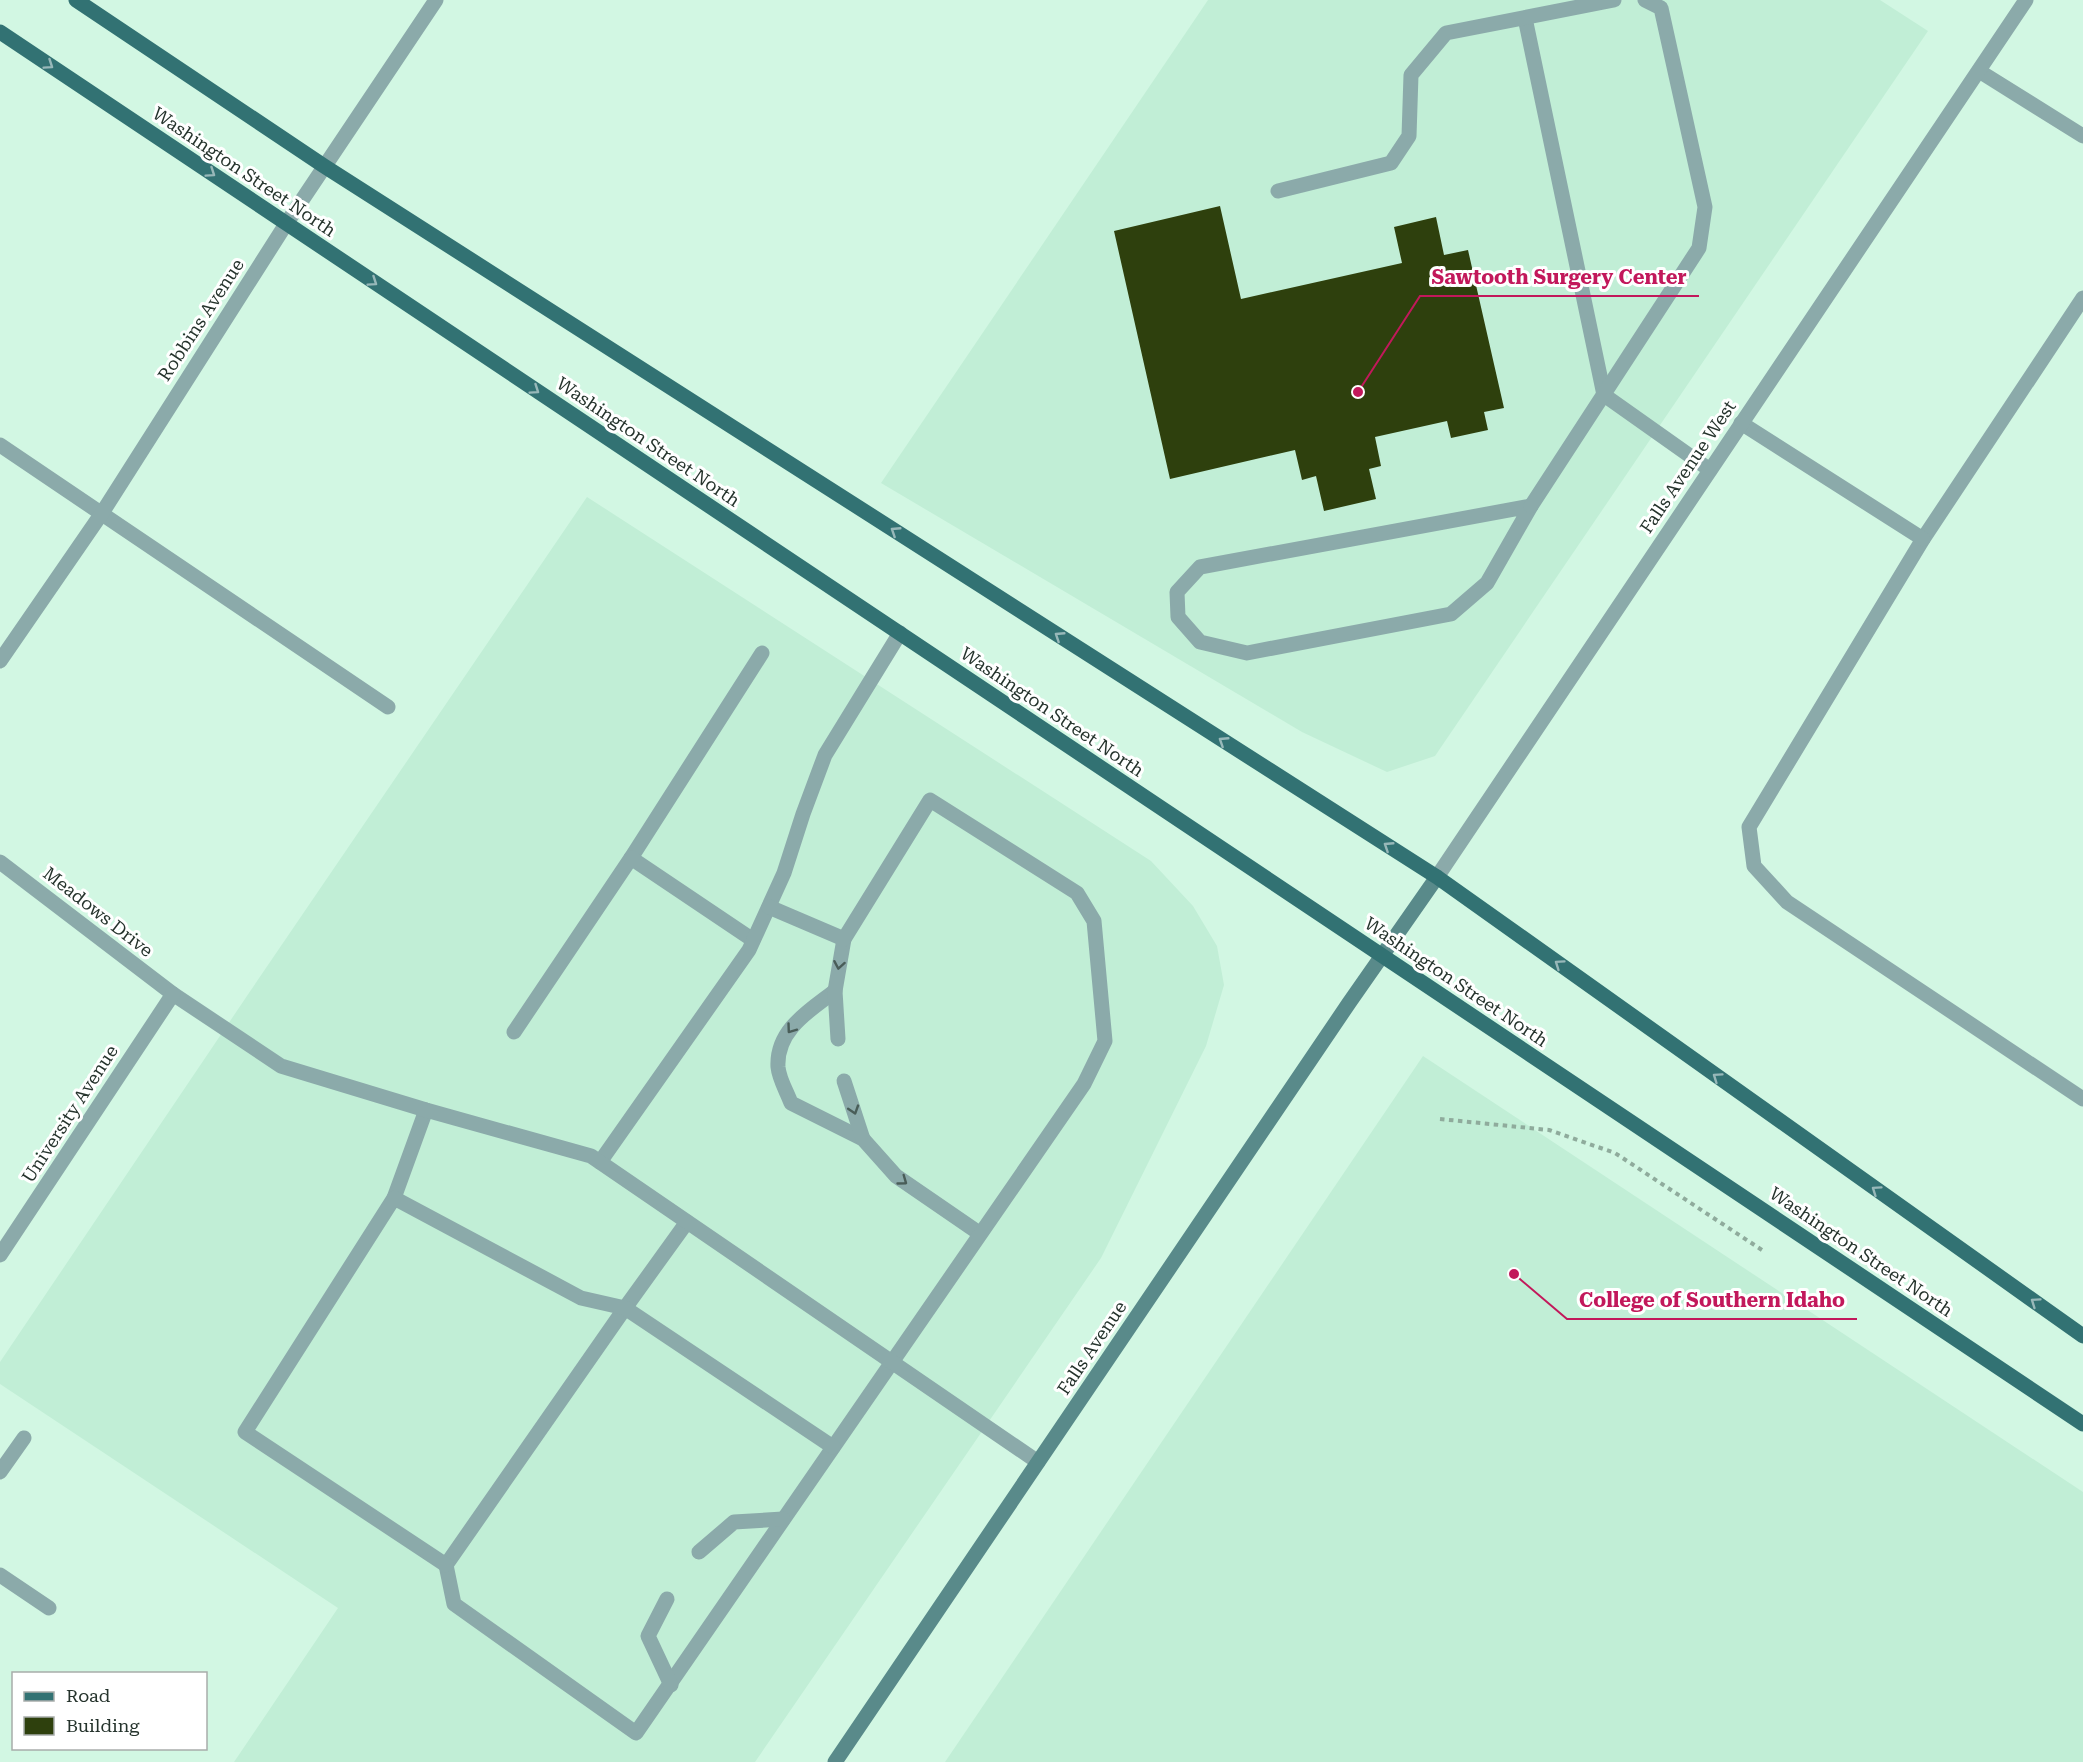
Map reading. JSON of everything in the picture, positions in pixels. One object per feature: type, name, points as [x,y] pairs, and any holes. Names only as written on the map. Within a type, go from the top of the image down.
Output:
[{"type":"main road","points":[[76,0],[324,166],[1437,877],[2083,1336]]},
{"type":"main road","name":"Washington Street North","points":[[0,32],[2083,1424]]},
{"type":"main road","name":"Falls Avenue West","points":[[1382,956],[1437,877]]},
{"type":"main road","name":"Falls Avenue","points":[[835,1762],[1382,956]]},
{"type":"street","name":"Robbins Avenue","points":[[0,661],[102,513],[286,224],[436,0]]},
{"type":"street","points":[[1278,191],[1391,163],[1409,136],[1411,75],[1446,33],[1614,0]]},
{"type":"street","points":[[1532,506],[1200,567],[1177,592],[1178,618],[1200,642],[1247,654],[1450,614],[1487,583],[1532,506],[1699,248],[1705,207],[1661,8],[1645,0]]},
{"type":"street","name":"Falls Avenue West","points":[[1437,877],[2026,0]]},
{"type":"street","points":[[1525,18],[1604,395],[1710,470]]},
{"type":"street","points":[[1979,71],[2083,136]]},
{"type":"street","points":[[2083,298],[1923,539],[1749,827],[1754,866],[1787,902],[2083,1100]]},
{"type":"street","points":[[1741,423],[1923,539]]},
{"type":"street","points":[[0,445],[388,707]]},
{"type":"street","points":[[600,1162],[749,950],[784,873],[825,755],[900,633]]},
{"type":"street","points":[[514,1032],[631,858],[762,653]]},
{"type":"street","points":[[426,1110],[394,1198],[245,1432],[446,1565],[454,1604],[636,1733],[1084,1084],[1105,1041],[1094,921],[1077,893],[930,800],[844,939],[835,991],[838,1039]]},
{"type":"street","points":[[631,858],[753,940]]},
{"type":"street","name":"Meadows Drive","points":[[0,862],[173,994],[281,1066],[426,1110],[591,1155],[1038,1462]]},
{"type":"street","points":[[769,908],[844,939]]},
{"type":"street","points":[[835,991],[795,1023],[781,1044],[778,1068],[791,1103],[863,1139],[896,1176],[980,1233]]},
{"type":"street","name":"University Avenue","points":[[0,1255],[173,994]]},
{"type":"street","points":[[844,1081],[863,1139]]},
{"type":"street","points":[[394,1198],[581,1298],[625,1308],[832,1447]]},
{"type":"street","points":[[446,1565],[687,1222]]},
{"type":"street","points":[[0,1472],[24,1438]]},
{"type":"street","points":[[699,1552],[734,1522],[783,1519]]},
{"type":"street","points":[[0,1575],[50,1608]]},
{"type":"street","points":[[667,1599],[648,1636],[671,1685]]},
{"type":"path","points":[[1440,1119],[1549,1130],[1616,1153],[1770,1255]]},
{"type":"shaded area","points":[[1208,0],[1880,0],[1928,31],[1435,756],[1387,772],[1302,732],[881,483]]},
{"type":"shaded area","points":[[587,497],[1151,861],[1193,906],[1217,946],[1224,985],[1206,1046],[1101,1258],[755,1762],[234,1762],[338,1608],[0,1384],[0,1362]]},
{"type":"shaded area","points":[[1423,1056],[2083,1492],[2083,1762],[945,1762]]},
{"type":"building","points":[[1220,206],[1241,299],[1402,263],[1394,227],[1436,217],[1444,255],[1468,250],[1504,408],[1484,412],[1488,430],[1451,438],[1447,421],[1375,437],[1381,466],[1369,469],[1376,499],[1324,511],[1316,476],[1302,480],[1295,450],[1170,479],[1114,231]]},
{"type":"place","name":"Sawtooth Surgery Center","points":[[1358,392]]},
{"type":"place","name":"College of Southern Idaho","points":[[1514,1274]]}]
